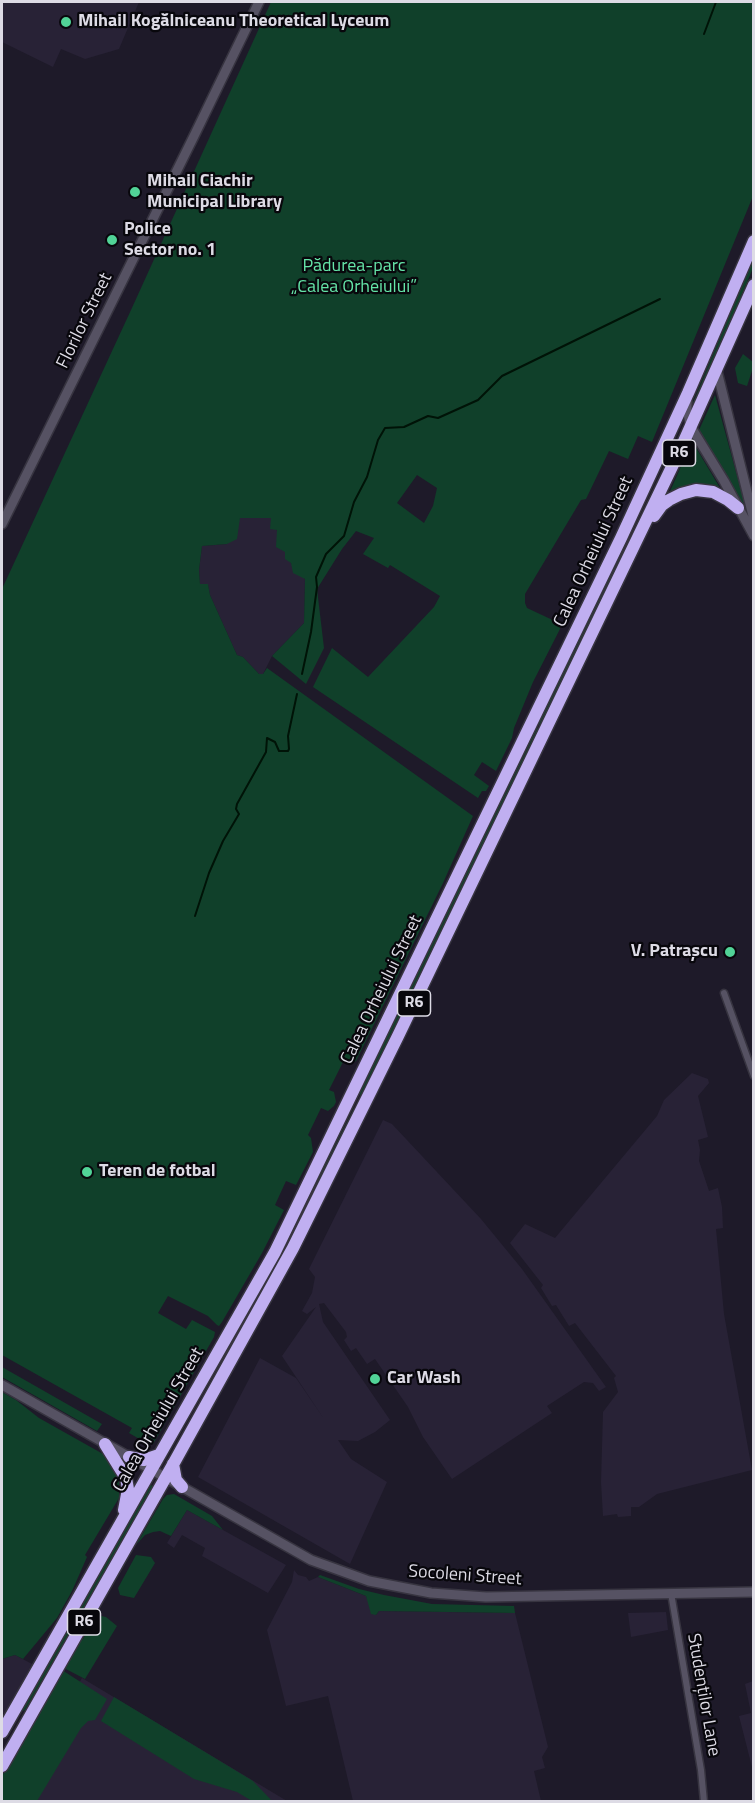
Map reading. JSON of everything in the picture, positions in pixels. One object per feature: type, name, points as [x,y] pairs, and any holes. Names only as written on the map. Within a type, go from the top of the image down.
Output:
[{"type":"highway","name":"Calea Orheiului Street","points":[[4,1726],[276,1252],[621,538],[688,393],[753,241]]},
{"type":"highway","name":"Calea Orheiului Street","points":[[2,1766],[293,1248],[638,539],[717,371],[753,285]]},
{"type":"highway","points":[[621,538],[638,539],[662,505],[681,494],[696,490],[713,492],[729,500],[738,508]]},
{"type":"highway","points":[[351,1095],[366,1102]]},
{"type":"highway","points":[[105,1444],[127,1482],[128,1493],[122,1523]]},
{"type":"highway","points":[[129,1458],[144,1460],[159,1455]]},
{"type":"highway","points":[[173,1464],[176,1480],[182,1487]]},
{"type":"highway","points":[[4,1726],[22,1729]]},
{"type":"main road","name":"Florilor Street","points":[[2,524],[195,136],[258,2]]},
{"type":"main road","points":[[717,371],[753,520]]},
{"type":"main road","points":[[688,393],[687,410],[691,427],[713,462],[753,536]]},
{"type":"main road","name":"Socoleni Street","points":[[2,1385],[311,1560],[349,1575],[388,1586],[431,1593],[486,1597],[753,1592]]},
{"type":"street","points":[[724,993],[753,1076]]},
{"type":"street","name":"Studenților Lane","points":[[671,1593],[701,1770],[704,1802]]},
{"type":"shaded area","name":"Mihail Kogălniceanu Theoretical Lyceum","points":[[2,2],[139,2],[119,49],[85,59],[61,49],[53,67],[2,42]]},
{"type":"shaded area","points":[[271,517],[291,563],[305,579],[304,623],[272,656],[263,674],[259,674],[243,657],[237,655],[210,595],[208,585],[200,585],[199,570],[202,546],[227,544],[240,518]]},
{"type":"shaded area","points":[[692,1073],[708,1079],[709,1083],[698,1096],[708,1137],[698,1140],[699,1161],[709,1191],[718,1188],[722,1207],[723,1228],[716,1229],[724,1314],[752,1470],[657,1494],[639,1507],[631,1507],[631,1516],[618,1517],[617,1514],[603,1516],[601,1482],[603,1412],[618,1392],[614,1378],[616,1376],[575,1323],[569,1326],[556,1305],[552,1306],[541,1288],[543,1285],[510,1243],[525,1224],[555,1238],[657,1116],[664,1100]]},
{"type":"shaded area","points":[[383,1120],[392,1124],[481,1219],[522,1269],[606,1387],[599,1391],[593,1383],[584,1382],[547,1406],[552,1413],[452,1479],[423,1437],[408,1407],[375,1359],[367,1364],[356,1348],[351,1351],[344,1340],[347,1337],[346,1332],[324,1303],[319,1304],[323,1322],[390,1420],[375,1432],[358,1441],[338,1440],[351,1459],[387,1482],[350,1564],[198,1477],[260,1358],[296,1378],[324,1419],[282,1356],[316,1307],[307,1314],[302,1311],[312,1293],[315,1277],[309,1269]]},
{"type":"shaded area","points":[[187,1510],[286,1565],[268,1593],[202,1556],[205,1548],[182,1535],[174,1548],[167,1543]]},
{"type":"shaded area","points":[[294,1570],[309,1581],[318,1577],[366,1596],[376,1615],[379,1611],[515,1613],[548,1747],[542,1757],[545,1768],[534,1771],[541,1801],[353,1801],[328,1696],[286,1706],[267,1630],[292,1582]]},
{"type":"shaded area","points":[[666,1612],[668,1630],[631,1637],[628,1613]]},
{"type":"shaded area","points":[[15,1655],[32,1664],[2,1715],[2,1659]]},
{"type":"shaded area","points":[[82,1678],[287,1801],[9,1802]]},
{"type":"shaded area","points":[[753,1681],[753,1771],[739,1716],[751,1713],[745,1684]]},
{"type":"green space","name":"Pădurea-parc „Calea Orheiului”","points":[[271,2],[753,2],[753,196],[652,442],[638,436],[628,459],[609,451],[586,499],[581,500],[525,594],[527,608],[559,623],[560,629],[533,682],[512,738],[496,771],[482,762],[474,775],[489,786],[486,791],[482,791],[478,798],[313,687],[332,648],[368,677],[434,607],[440,596],[390,565],[388,568],[363,554],[374,538],[356,531],[317,589],[324,648],[306,684],[272,656],[304,623],[305,579],[293,573],[291,563],[285,559],[285,552],[276,547],[277,530],[270,529],[271,518],[240,518],[237,539],[227,544],[202,546],[200,584],[208,584],[210,595],[237,655],[243,657],[259,674],[263,674],[267,668],[473,816],[443,883],[356,1061],[350,1064],[343,1062],[329,1090],[334,1092],[336,1102],[328,1111],[321,1108],[308,1135],[311,1138],[313,1152],[296,1185],[286,1181],[275,1205],[284,1210],[222,1322],[219,1326],[208,1316],[168,1296],[158,1313],[186,1329],[192,1320],[215,1332],[153,1444],[148,1444],[129,1433],[132,1428],[2,1355],[2,589]],"holes":[[[417,475],[437,488],[433,506],[424,523],[397,503]]]},
{"type":"green space","points":[[753,259],[753,268],[692,408],[691,407]]},
{"type":"green space","points":[[743,354],[753,362],[747,386],[738,383],[735,368]]},
{"type":"green space","points":[[715,395],[751,527],[727,477],[699,430]]},
{"type":"green space","points":[[692,441],[723,493],[668,496]]},
{"type":"green space","points":[[624,551],[541,725],[538,724],[622,552]]},
{"type":"green space","points":[[537,728],[539,729],[361,1096],[359,1093]]},
{"type":"green space","points":[[354,1108],[301,1221],[241,1332],[239,1331],[266,1282]]},
{"type":"green space","points":[[2,1367],[102,1424],[97,1431],[2,1377]]},
{"type":"green space","points":[[2,1392],[39,1418],[103,1454],[114,1462],[122,1477],[119,1479],[119,1498],[85,1555],[87,1557],[72,1591],[57,1618],[23,1659],[15,1655],[2,1659]]},
{"type":"green space","points":[[152,1485],[153,1487],[23,1711],[22,1709]]},
{"type":"green space","points":[[174,1494],[212,1516],[223,1530],[187,1510],[171,1536],[160,1531],[153,1532],[145,1535],[136,1545],[163,1499],[167,1495]]},
{"type":"green space","points":[[136,1555],[151,1557],[155,1563],[134,1598],[120,1595],[118,1588]]},
{"type":"green space","points":[[320,1575],[384,1595],[432,1604],[514,1606],[515,1613],[379,1611],[376,1615],[371,1614],[366,1596],[318,1577]]},
{"type":"green space","points":[[96,1615],[106,1617],[117,1626],[85,1679],[64,1668]]},
{"type":"green space","points":[[62,1670],[107,1699],[95,1720],[88,1721],[81,1728],[37,1801],[2,1802],[2,1776]]},
{"type":"green space","points":[[114,1697],[253,1781],[272,1801],[252,1801],[237,1792],[194,1779],[101,1721]]},
{"type":"waterway","points":[[704,34],[716,2]]},
{"type":"waterway","points":[[302,674],[311,632],[317,587],[316,577],[326,554],[344,536],[354,502],[367,477],[378,440],[385,428],[404,427],[428,416],[438,418],[478,400],[502,376],[660,299]]},
{"type":"waterway","points":[[195,916],[209,873],[223,841],[239,814],[236,809],[237,804],[266,752],[267,738],[275,742],[279,751],[289,749],[288,736],[297,694]]},
{"type":"place","name":"Mihail Kogălniceanu Theoretical Lyceum","points":[[66,22]]},
{"type":"place","name":"Mihail Ciachir Municipal Library","points":[[135,192]]},
{"type":"place","name":"Police Sector no. 1","points":[[112,240]]},
{"type":"place","name":"V. Patrașcu","points":[[730,952]]},
{"type":"place","name":"Teren de fotbal","points":[[87,1172]]},
{"type":"place","name":"Car Wash","points":[[375,1379]]}]
